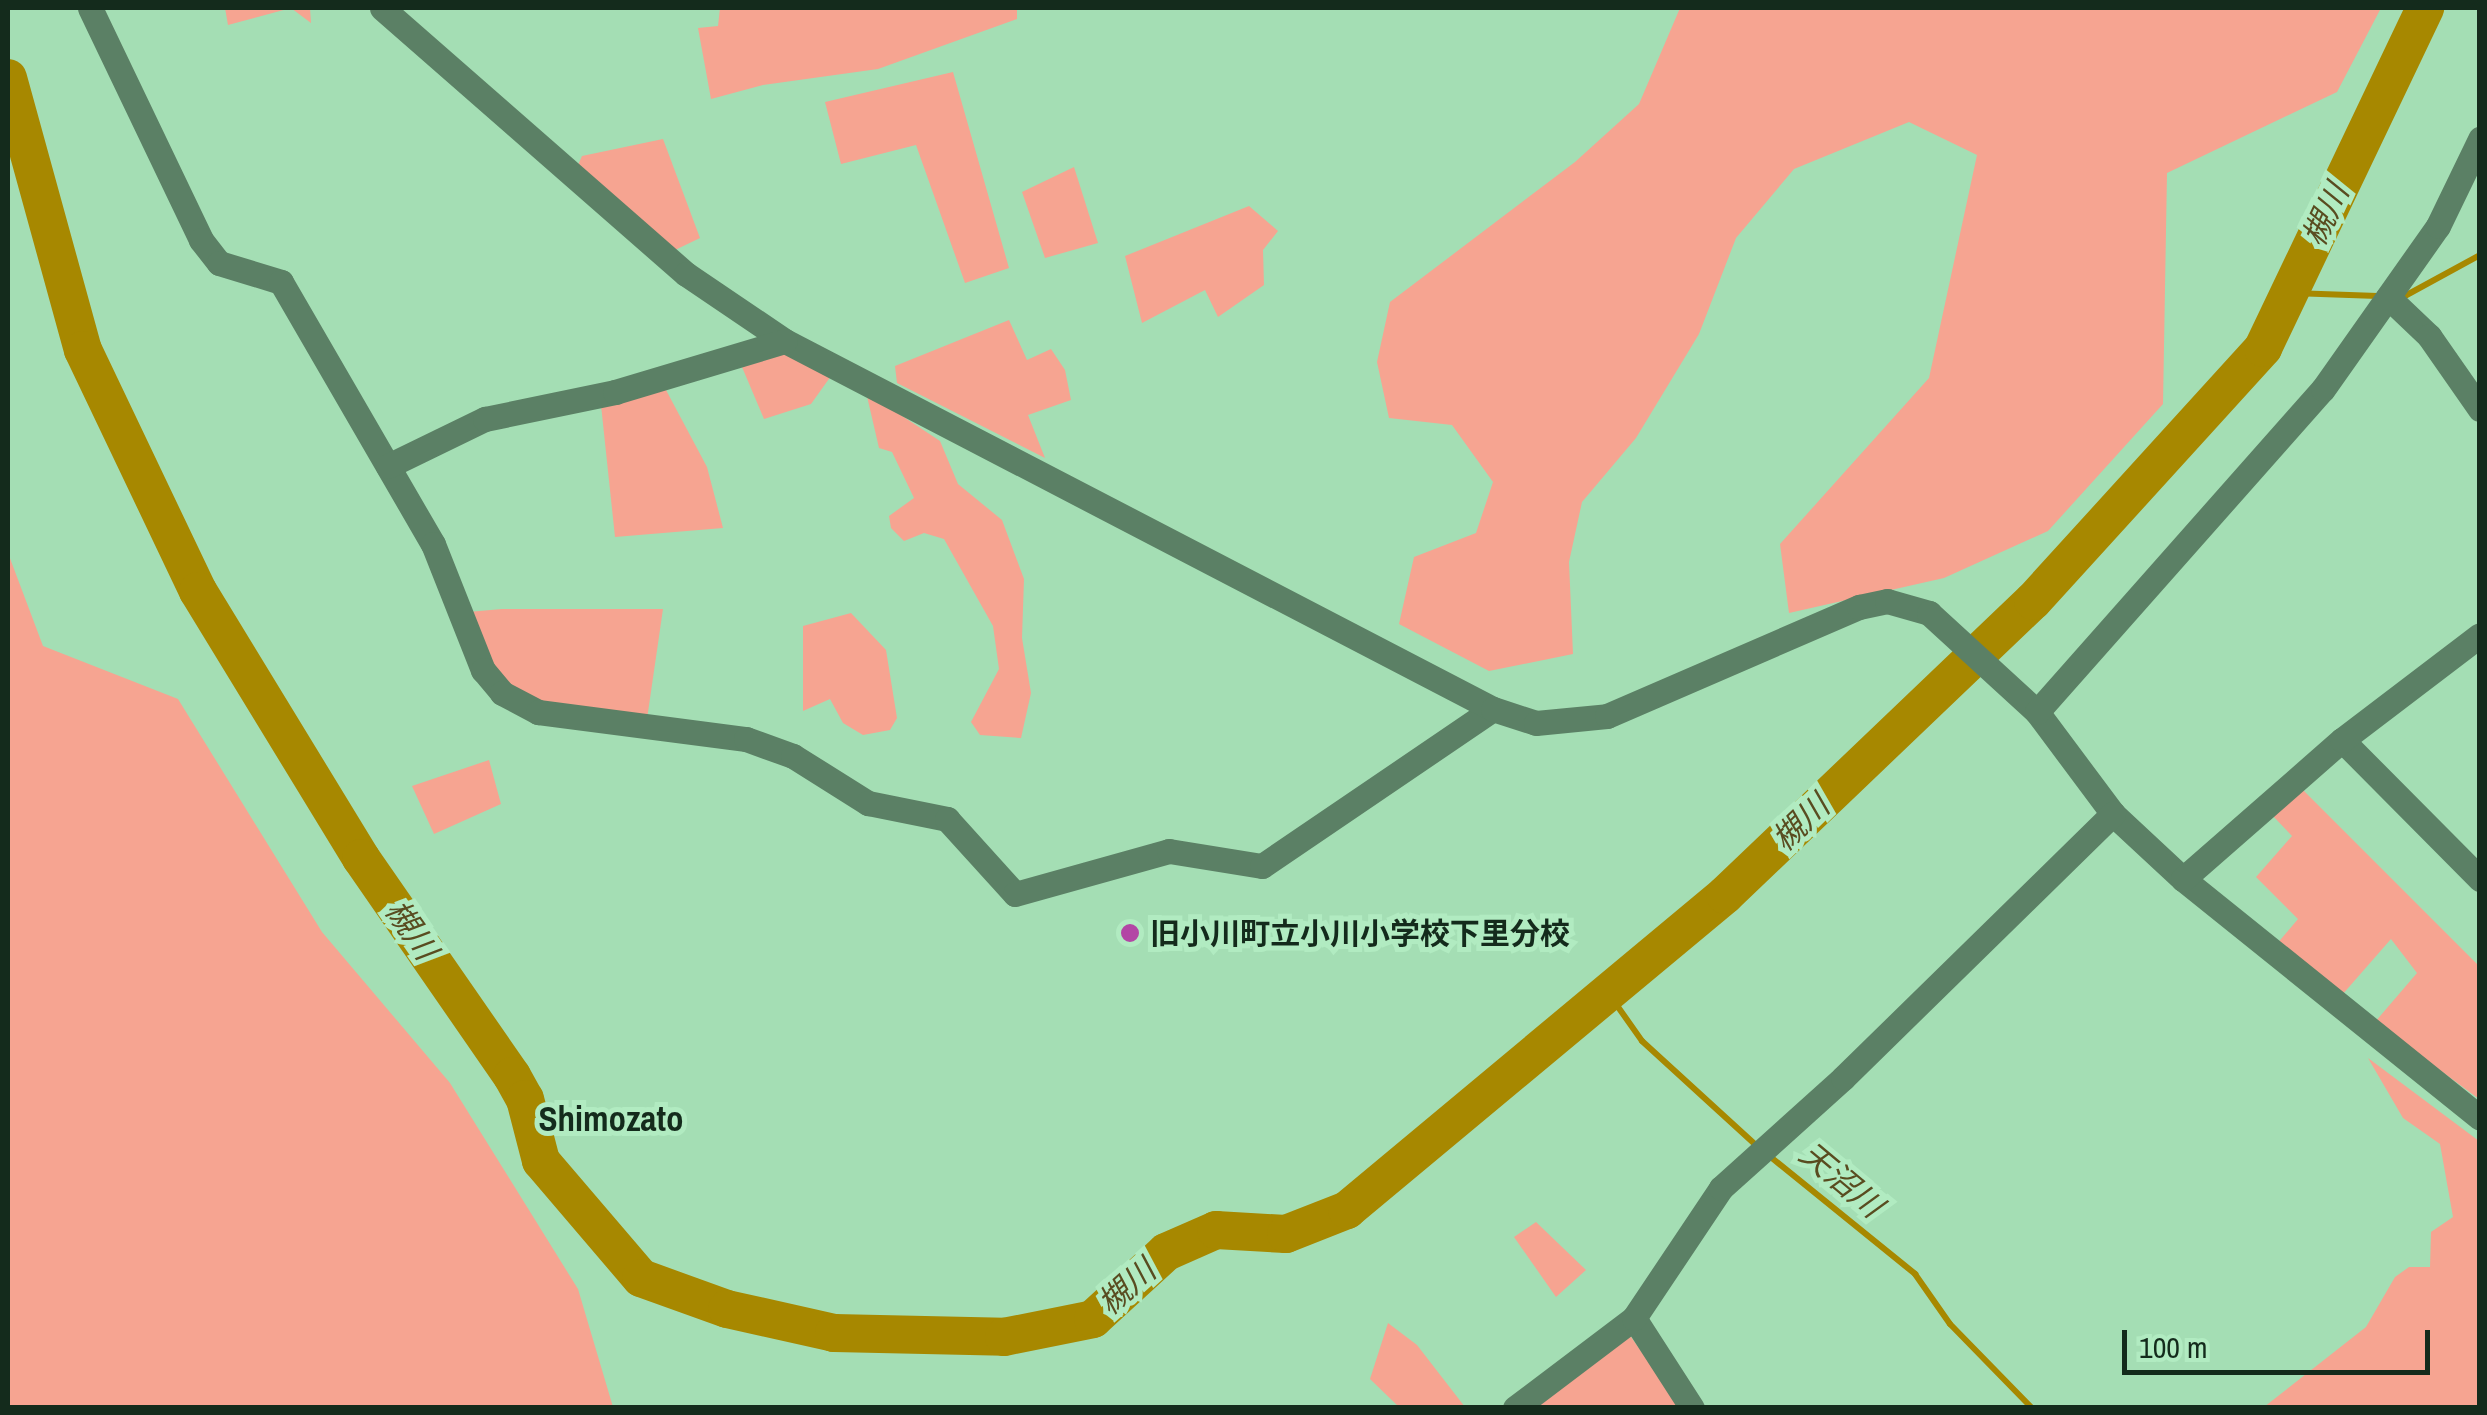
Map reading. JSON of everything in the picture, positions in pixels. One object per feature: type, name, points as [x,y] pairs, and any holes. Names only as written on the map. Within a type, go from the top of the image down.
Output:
[{"type":"street","points":[[90,8],[200,240],[218,264],[281,282],[432,544],[483,670],[502,693],[551,714],[746,739],[793,756],[868,804],[947,819],[1015,894],[1169,851],[1262,866],[1492,710]]},
{"type":"street","points":[[382,8],[686,274],[785,341],[1492,710],[1536,723],[1607,716],[1859,607],[1888,601],[1934,618],[2032,708],[2113,814],[2183,879],[2480,1118]]},
{"type":"street","points":[[2032,708],[2323,389],[2438,226],[2480,139]]},
{"type":"street","points":[[2388,298],[2429,336],[2480,408]]},
{"type":"street","points":[[388,466],[485,419],[615,392],[785,341]]},
{"type":"street","points":[[2183,879],[2342,740],[2480,635]]},
{"type":"street","points":[[2342,740],[2480,879]]},
{"type":"street","points":[[1516,1408],[1634,1318],[1720,1188],[1843,1078],[2113,814]]},
{"type":"street","points":[[1634,1318],[1692,1408]]},
{"type":"shaded area","points":[[225,8],[291,8],[228,25]]},
{"type":"shaded area","points":[[291,8],[310,8],[311,23]]},
{"type":"shaded area","points":[[720,8],[1017,8],[1017,19],[878,69],[763,85],[711,99],[698,28],[718,26]]},
{"type":"shaded area","points":[[1680,8],[2381,8],[2337,92],[2167,173],[2163,404],[2048,531],[1944,578],[1789,613],[1780,544],[1929,378],[1977,155],[1909,122],[1794,169],[1736,238],[1699,334],[1636,438],[1582,502],[1569,562],[1573,654],[1489,671],[1399,624],[1414,557],[1476,533],[1493,482],[1452,425],[1389,418],[1377,362],[1390,302],[1575,162],[1639,104]]},
{"type":"shaded area","points":[[953,72],[1009,268],[965,283],[916,145],[841,164],[825,102]]},
{"type":"shaded area","points":[[663,139],[700,238],[673,251],[578,165],[582,156]]},
{"type":"shaded area","points":[[1074,167],[1098,243],[1045,258],[1022,192]]},
{"type":"shaded area","points":[[1249,206],[1278,231],[1263,250],[1264,285],[1218,317],[1205,290],[1142,323],[1125,256]]},
{"type":"shaded area","points":[[1009,320],[1027,360],[1051,349],[1065,370],[1071,400],[1028,415],[1045,458],[897,383],[895,366]]},
{"type":"shaded area","points":[[788,353],[831,376],[811,404],[764,419],[742,367]]},
{"type":"shaded area","points":[[666,390],[707,467],[723,528],[615,537],[601,405]]},
{"type":"shaded area","points":[[866,392],[940,441],[958,484],[1002,520],[1024,579],[1022,638],[1031,693],[1021,738],[980,735],[971,722],[999,669],[993,626],[944,539],[924,533],[904,541],[891,528],[889,516],[914,498],[892,452],[879,448]]},
{"type":"shaded area","points":[[8,553],[43,646],[178,699],[322,932],[450,1083],[578,1289],[613,1407],[8,1407]]},
{"type":"shaded area","points":[[663,609],[647,719],[551,709],[514,691],[487,660],[468,612]]},
{"type":"shaded area","points":[[851,613],[886,650],[897,718],[890,730],[863,735],[843,723],[830,699],[803,711],[803,626]]},
{"type":"shaded area","points":[[489,760],[501,804],[434,834],[412,786]]},
{"type":"shaded area","points":[[2302,789],[2479,966],[2479,1099],[2375,1022],[2417,973],[2391,939],[2342,995],[2276,945],[2298,919],[2256,877],[2292,836],[2272,815]]},
{"type":"shaded area","points":[[2368,1058],[2479,1141],[2479,1407],[2264,1407],[2366,1327],[2395,1277],[2409,1267],[2430,1267],[2431,1232],[2453,1217],[2440,1144],[2403,1118]]},
{"type":"shaded area","points":[[1536,1222],[1586,1270],[1556,1297],[1514,1237]]},
{"type":"shaded area","points":[[1388,1323],[1417,1345],[1465,1407],[1399,1407],[1370,1379]]},
{"type":"shaded area","points":[[1629,1334],[1681,1408],[1530,1408],[1606,1355]]},
{"type":"waterway","name":"槻川","points":[[8,78],[83,350],[198,591],[361,858],[512,1076],[525,1099],[541,1161],[641,1278],[727,1309],[834,1333],[1004,1337],[1093,1319],[1166,1252],[1216,1230],[1286,1234],[1347,1210],[1725,895],[2033,601],[2263,348],[2425,8]]},
{"type":"waterway","points":[[2403,297],[2480,255]]},
{"type":"waterway","points":[[2292,293],[2378,296]]},
{"type":"waterway","name":"天沼川","points":[[1611,997],[1642,1041],[1757,1146]]},
{"type":"waterway","name":"天沼川","points":[[1767,1154],[1915,1274],[1950,1324],[2032,1408]]},
{"type":"place","name":"旧小川町立小川小学校下里分校","points":[[1130,933]]},
{"type":"district","name":"Shimozato","points":[[611,1119]]}]
